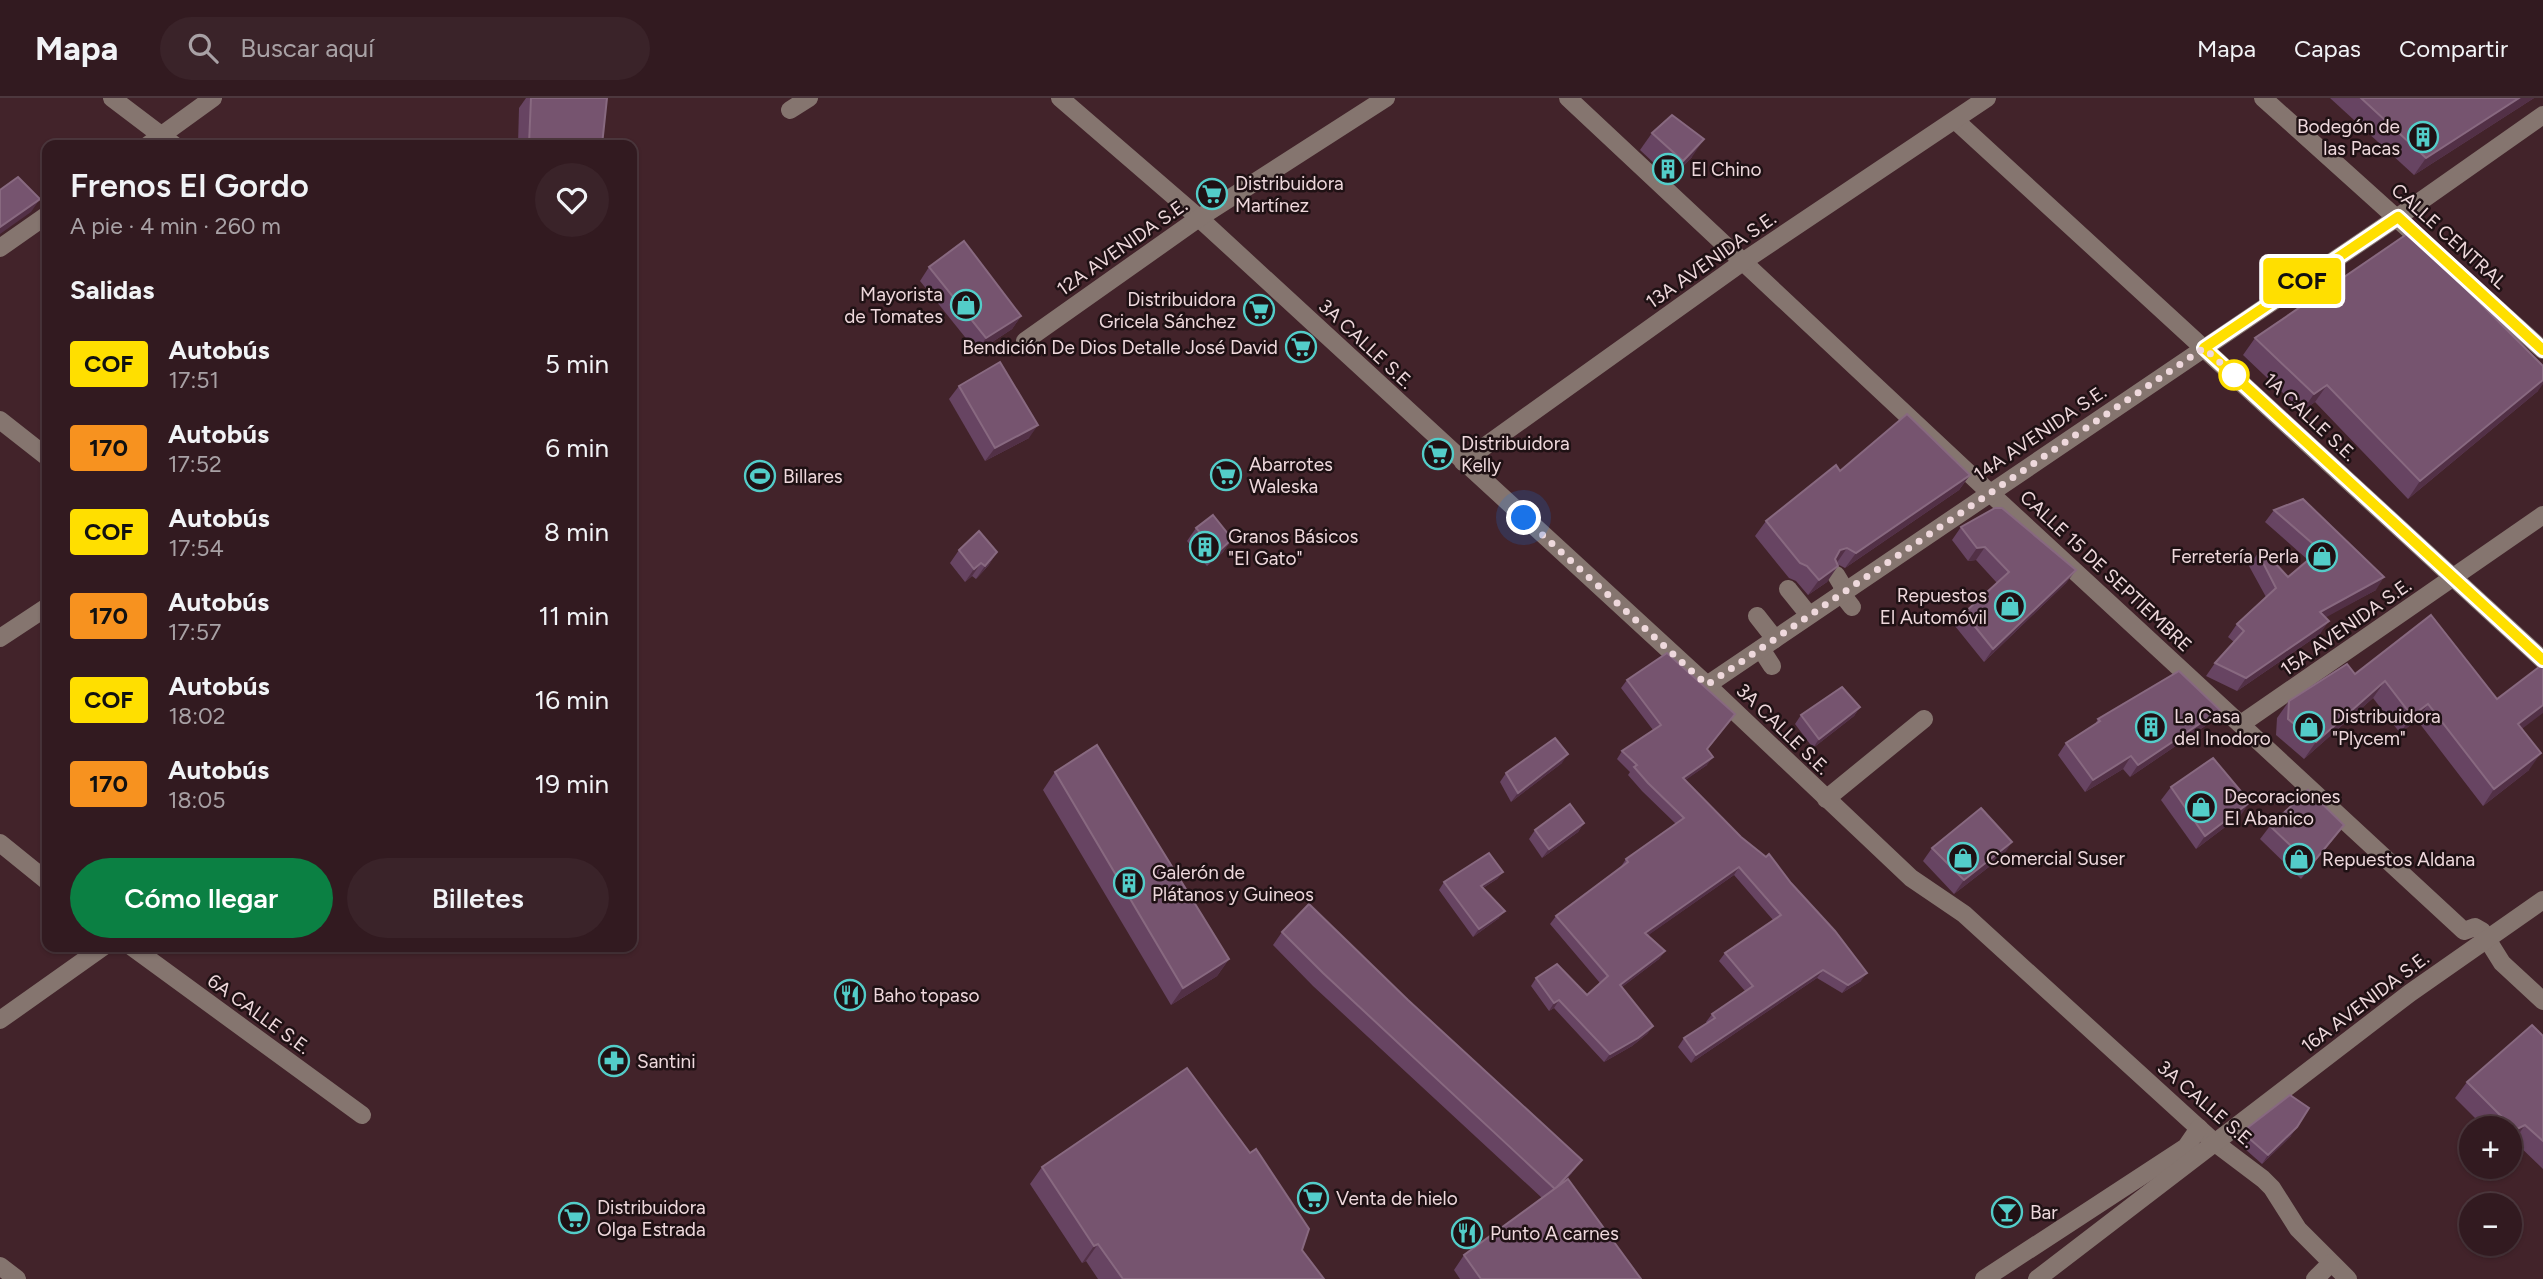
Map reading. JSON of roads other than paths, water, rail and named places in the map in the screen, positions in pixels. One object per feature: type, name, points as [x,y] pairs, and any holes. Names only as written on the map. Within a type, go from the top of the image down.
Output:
[{"type":"street","points":[[112,98],[159,140]]},
{"type":"street","points":[[163,140],[213,98]]},
{"type":"street","points":[[790,110],[808,98]]},
{"type":"street","name":"3A CALLE S.E.","points":[[1060,98],[1199,218],[1707,685],[1911,878],[1964,914],[2214,1142],[2272,1188],[2298,1229],[2348,1279]]},
{"type":"street","name":"12A AVENIDA S.E.","points":[[1025,341],[1199,218],[1386,98]]},
{"type":"street","name":"CALLE 15 DE SEPTIEMBRE","points":[[1569,98],[1989,492],[2464,931],[2475,927],[2482,931],[2487,939]]},
{"type":"street","name":"13A AVENIDA S.E.","points":[[1463,462],[1744,261],[1987,98]]},
{"type":"street","name":"CALLE CENTRAL","points":[[2263,98],[2543,350]]},
{"type":"street","name":"14A AVENIDA S.E.","points":[[1707,685],[1989,492],[2101,424],[2204,348],[2543,116]]},
{"type":"street","name":"1A CALLE S.E.","points":[[1955,120],[2543,660]]},
{"type":"street","points":[[0,248],[42,219]]},
{"type":"street","points":[[0,420],[42,453]]},
{"type":"street","name":"15A AVENIDA S.E.","points":[[2241,724],[2543,515]]},
{"type":"street","points":[[1788,589],[1809,615]]},
{"type":"street","points":[[0,639],[42,610]]},
{"type":"street","points":[[1757,616],[1768,644],[1772,666]]},
{"type":"street","points":[[1826,799],[1924,719]]},
{"type":"street","points":[[0,843],[42,876]]},
{"type":"street","name":"16A AVENIDA S.E.","points":[[2037,1279],[2410,993],[2543,900]]},
{"type":"street","points":[[2487,939],[2502,962],[2543,1001]]},
{"type":"street","points":[[0,1020],[96,952]]},
{"type":"street","name":"6A CALLE S.E.","points":[[139,952],[362,1115]]},
{"type":"street","points":[[1984,1279],[2186,1147],[2199,1128]]},
{"type":"street","points":[[2315,1279],[2331,1263]]},
{"type":"street","points":[[0,1266],[17,1279]]},
{"type":"place","name":"Bodegón de las Pacas","points":[[2423,137]]},
{"type":"place","name":"El Chino","points":[[1668,169]]},
{"type":"place","name":"Distribuidora Martínez","points":[[1212,194]]},
{"type":"place","name":"Mayorista de Tomates","points":[[966,305]]},
{"type":"place","name":"Distribuidora Gricela Sánchez","points":[[1259,310]]},
{"type":"place","name":"Bendición De Dios Detalle José David","points":[[1301,347]]},
{"type":"place","name":"Distribuidora Kelly","points":[[1438,454]]},
{"type":"place","name":"Abarrotes Waleska","points":[[1226,475]]},
{"type":"place","name":"Billares","points":[[760,476]]},
{"type":"place","name":"Granos Básicos \"El Gato\"","points":[[1205,547]]},
{"type":"place","name":"Ferretería Perla","points":[[2322,556]]},
{"type":"place","name":"Repuestos El Automóvil","points":[[2010,606]]},
{"type":"place","name":"La Casa del Inodoro","points":[[2151,727]]},
{"type":"place","name":"Distribuidora \"Plycem\"","points":[[2309,727]]},
{"type":"place","name":"Decoraciones El Abanico","points":[[2201,807]]},
{"type":"place","name":"Comercial Suser","points":[[1963,858]]},
{"type":"place","name":"Repuestos Aldana","points":[[2299,859]]},
{"type":"place","name":"Galerón de Plátanos y Guineos","points":[[1129,883]]},
{"type":"place","name":"Baho topaso","points":[[850,995]]},
{"type":"place","name":"Santini","points":[[614,1061]]},
{"type":"place","name":"Venta de hielo","points":[[1313,1198]]},
{"type":"place","name":"Bar","points":[[2007,1212]]},
{"type":"place","name":"Distribuidora Olga Estrada","points":[[574,1218]]},
{"type":"place","name":"Punto A carnes","points":[[1467,1233]]}]
